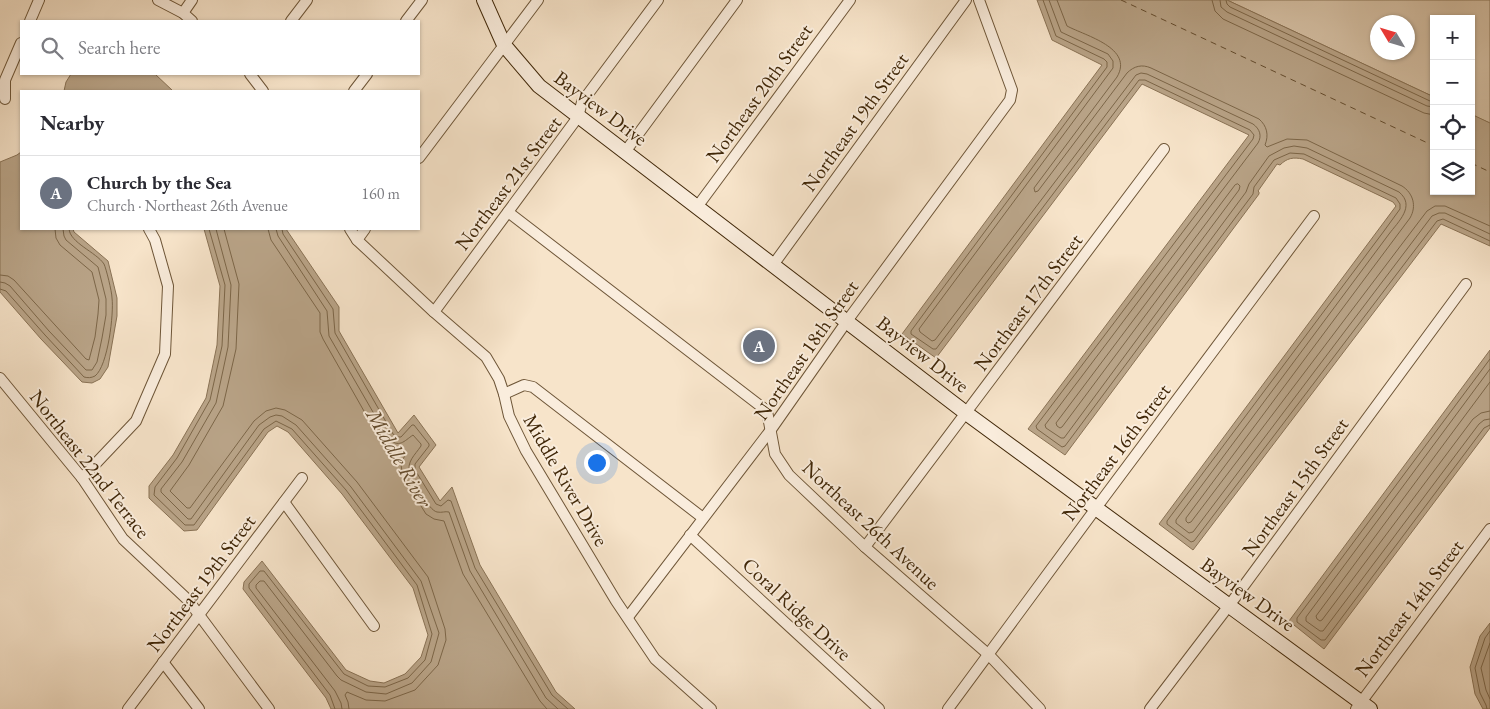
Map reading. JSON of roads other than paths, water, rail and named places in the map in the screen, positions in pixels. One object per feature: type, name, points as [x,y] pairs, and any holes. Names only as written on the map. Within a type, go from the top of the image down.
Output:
[{"type":"street","points":[[30,20],[39,0]]},
{"type":"street","points":[[158,0],[183,13],[191,20]]},
{"type":"street","points":[[183,13],[192,0]]},
{"type":"street","points":[[292,20],[307,0]]},
{"type":"street","points":[[407,20],[422,0]]},
{"type":"street","name":"Bayview Drive","points":[[484,0],[504,45],[539,86],[966,413],[1230,605],[1362,707]]},
{"type":"street","points":[[420,157],[538,0]]},
{"type":"street","name":"Northeast 21st Street","points":[[434,312],[578,117],[582,102],[658,0]]},
{"type":"street","points":[[625,152],[737,0]]},
{"type":"street","name":"Northeast 20th Street","points":[[697,207],[850,0]]},
{"type":"street","name":"Northeast 19th Street","points":[[773,265],[966,0]]},
{"type":"street","name":"Northeast 18th Street","points":[[628,617],[770,431],[847,321],[1010,100],[1012,90],[979,0]]},
{"type":"street","points":[[4,99],[5,80],[20,45]]},
{"type":"street","points":[[252,75],[262,90]]},
{"type":"street","points":[[355,90],[366,75]]},
{"type":"street","name":"Northeast 17th Street","points":[[865,547],[1164,149]]},
{"type":"street","name":"Northeast 26th Avenue","points":[[508,212],[767,411],[775,454],[789,475],[865,547],[989,655],[1040,709]]},
{"type":"street","name":"Northeast 16th Street","points":[[948,709],[1314,216]]},
{"type":"street","points":[[82,478],[136,421],[165,354],[168,286],[155,240],[150,230]]},
{"type":"street","name":"Middle River Drive","points":[[351,230],[357,240],[434,312],[486,357],[499,379],[509,416],[526,451],[616,601],[656,659],[711,709]]},
{"type":"street","points":[[357,240],[364,230]]},
{"type":"street","name":"Northeast 15th Street","points":[[1150,709],[1230,605],[1466,284]]},
{"type":"street","name":"Northeast 22nd Terrace","points":[[0,378],[82,478],[123,539],[188,600],[268,709]]},
{"type":"street","points":[[504,394],[524,385],[533,387],[703,518]]},
{"type":"street","name":"Northeast 19th Street","points":[[128,709],[302,478]]},
{"type":"street","points":[[284,502],[374,626]]},
{"type":"street","name":"Northeast 14th Street","points":[[1362,707],[1490,529]]},
{"type":"street","name":"Coral Ridge Drive","points":[[690,535],[879,709]]},
{"type":"street","points":[[162,662],[199,709]]},
{"type":"water","points":[[1037,0],[1227,0],[1430,95],[1430,195],[1475,195],[1475,116],[1490,123],[1490,246],[1441,224],[1193,550],[1159,524],[1396,206],[1393,202],[1303,159],[1290,159],[1280,165],[1277,164],[1258,191],[1259,194],[1065,455],[1028,429],[1249,135],[1142,84],[936,358],[902,334],[1102,65],[1052,40]]},
{"type":"water","points":[[70,75],[156,75],[172,90],[64,90]]},
{"type":"water","points":[[20,153],[20,230],[73,230],[108,261],[117,298],[117,316],[108,367],[100,379],[92,383],[82,382],[0,292],[0,162]]},
{"type":"water","name":"Middle River","points":[[204,230],[287,230],[339,307],[339,331],[398,433],[414,415],[436,445],[419,467],[440,501],[452,487],[480,565],[556,692],[575,709],[331,709],[326,698],[243,589],[244,582],[262,561],[346,670],[370,681],[384,683],[405,674],[421,657],[428,635],[413,588],[342,494],[288,432],[277,426],[268,432],[197,530],[184,531],[149,498],[149,486],[173,455],[206,398],[217,345],[220,286]]},
{"type":"water","points":[[1490,350],[1490,428],[1324,649],[1289,621]]},
{"type":"water","points":[[1490,623],[1490,709],[1483,709],[1475,694],[1470,667],[1480,636]]},
{"type":"place","name":"Church by the Sea","points":[[759,346]]}]
